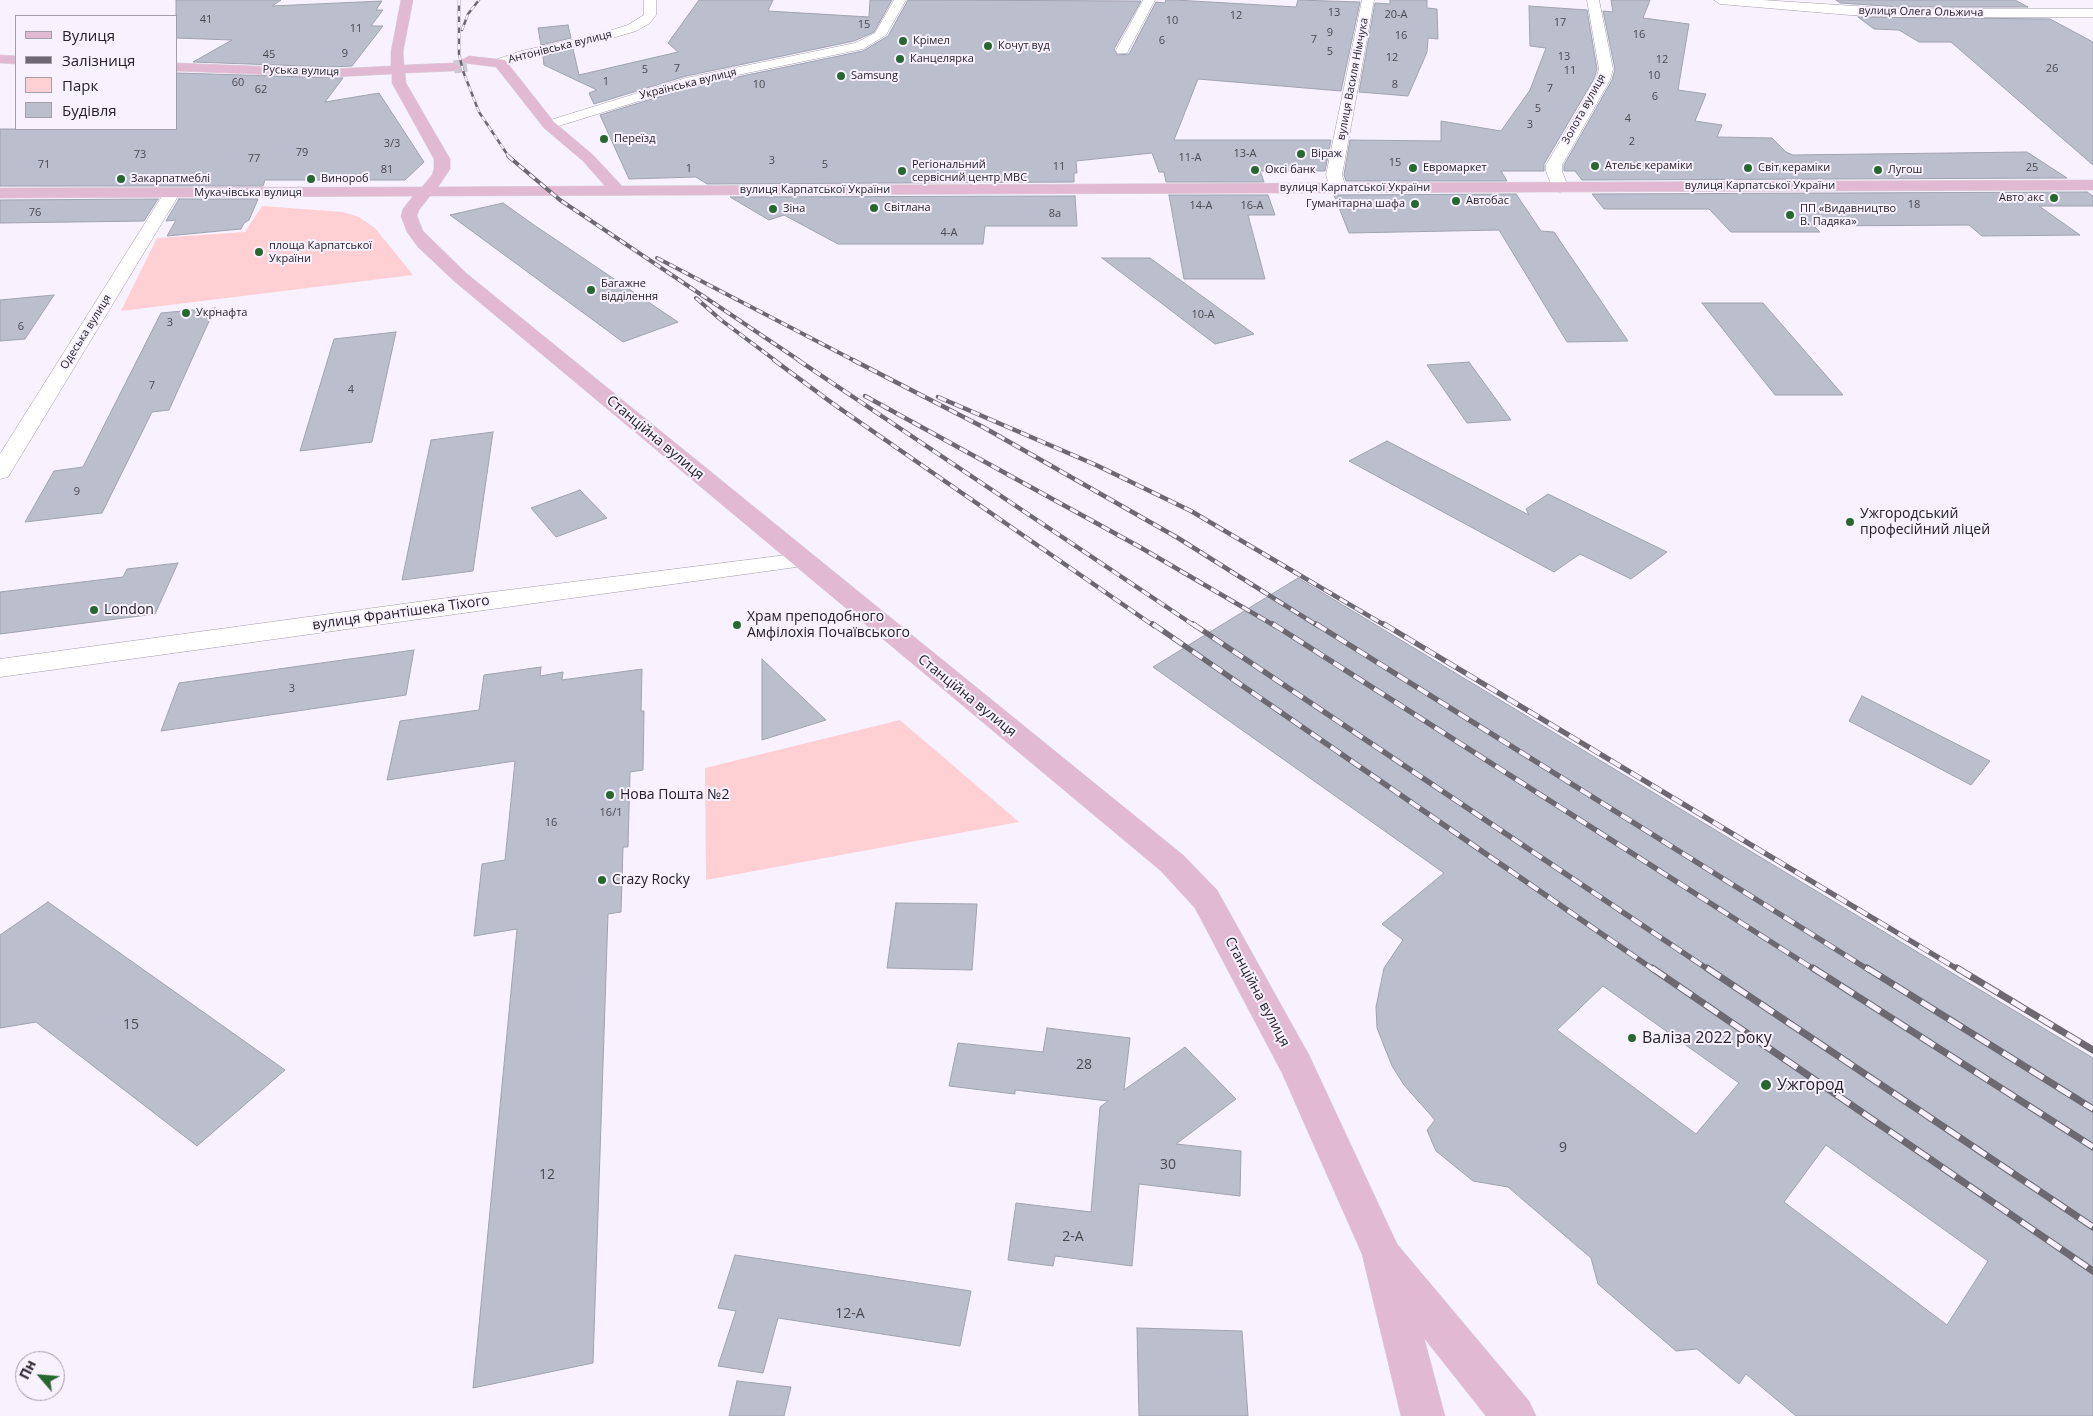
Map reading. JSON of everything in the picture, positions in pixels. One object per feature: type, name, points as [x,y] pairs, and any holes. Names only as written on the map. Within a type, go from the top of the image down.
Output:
[{"type":"main road","points":[[407,0],[397,52],[399,83],[442,159],[442,170],[439,176],[425,192]]},
{"type":"main road","points":[[0,59],[15,60]]},
{"type":"main road","points":[[470,63],[485,61],[500,63]]},
{"type":"main road","name":"Антонівська вулиця","points":[[500,63],[549,125]]},
{"type":"main road","name":"Руська вулиця","points":[[178,66],[332,73],[426,68],[454,64]]},
{"type":"main road","points":[[549,125],[588,158],[617,190]]},
{"type":"main road","name":"вулиця Карпатської України","points":[[617,190],[2093,185]]},
{"type":"main road","name":"Мукачівська вулиця","points":[[0,193],[617,190]]},
{"type":"main road","name":"Станційна вулиця","points":[[425,192],[411,209],[409,216],[412,226],[424,243],[460,277],[1172,863],[1206,900],[1296,1066],[1381,1252],[1424,1416]]},
{"type":"main road","name":"Станційна вулиця","points":[[1381,1252],[1514,1416]]},
{"type":"street","name":"Антонівська вулиця","points":[[500,63],[526,54],[602,37],[632,28],[646,20],[650,15],[650,0]]},
{"type":"street","name":"Українська вулиця","points":[[549,125],[691,81],[845,51],[880,35],[900,0]]},
{"type":"street","points":[[1122,50],[1149,0]]},
{"type":"street","name":"вулиця Василя Німчука","points":[[1338,188],[1334,175],[1368,0]]},
{"type":"street","name":"Золота вулиця","points":[[1560,187],[1554,171],[1554,165],[1603,80],[1606,70],[1593,0]]},
{"type":"street","name":"вулиця Олега Ольжича","points":[[1720,0],[1850,11],[2093,13]]},
{"type":"street","points":[[1964,0],[1987,13]]},
{"type":"street","name":"Одеська вулиця","points":[[0,472],[172,193]]},
{"type":"street","name":"вулиця Франтішека Тіхого","points":[[0,668],[459,604],[802,560]]},
{"type":"green space","points":[[262,206],[343,212],[359,217],[375,228],[413,275],[121,311],[157,238],[245,232]]},
{"type":"green space","points":[[900,720],[1019,822],[706,880],[705,768]]},
{"type":"building","points":[[176,0],[281,0],[272,6],[382,1],[376,10],[383,10],[371,26],[383,26],[352,66],[332,67],[193,62],[232,40],[178,38],[178,15],[176,15]]},
{"type":"building","points":[[699,0],[773,0],[768,11],[869,17],[870,0],[892,0],[874,32],[854,41],[686,76],[594,104],[589,93],[597,90],[544,65],[543,56],[573,49],[579,75],[678,52],[668,43]]},
{"type":"building","points":[[908,0],[1141,1],[1114,49],[1117,55],[1129,54],[1156,2],[1165,3],[1166,0],[1175,0],[1296,7],[1298,0],[1360,2],[1341,91],[1198,79],[1174,140],[1331,140],[1325,171],[1260,171],[1264,182],[1166,182],[1164,172],[1159,172],[1152,153],[1076,161],[1077,173],[1074,173],[1074,182],[707,184],[696,177],[629,179],[600,115],[694,86],[863,51],[888,36]]},
{"type":"building","points":[[1390,0],[1427,0],[1427,8],[1437,9],[1438,39],[1428,38],[1427,52],[1408,96],[1359,92],[1375,3],[1390,4]]},
{"type":"building","points":[[1611,0],[1650,0],[1643,18],[1689,24],[1678,90],[1706,94],[1695,121],[1722,125],[1717,137],[1772,138],[1786,152],[1793,155],[2027,152],[2067,178],[1582,180],[1575,171],[1564,171],[1564,165],[1612,80],[1615,69],[1603,11],[1613,12]]},
{"type":"building","points":[[1836,0],[2015,0],[2028,7],[1900,7],[1840,3]]},
{"type":"building","points":[[1529,6],[1587,10],[1597,69],[1594,79],[1544,164],[1544,171],[1501,171],[1507,181],[1346,181],[1344,175],[1350,140],[1441,141],[1441,121],[1501,131],[1530,90],[1546,48],[1530,46]]},
{"type":"building","points":[[1858,17],[2050,19],[2093,42],[2093,165],[1951,42],[1919,42],[1899,30],[1874,29]]},
{"type":"building","points":[[568,25],[571,38],[541,45],[538,28]]},
{"type":"building","points":[[178,73],[343,78],[325,102],[379,93],[424,162],[405,180],[265,180],[263,186],[0,186],[0,129],[178,130]]},
{"type":"building","points":[[2087,192],[2093,196],[2093,206],[2039,206],[2080,235],[1982,236],[1969,225],[1814,226],[1820,232],[1731,232],[1709,209],[1604,209],[1592,194]]},
{"type":"building","points":[[1516,194],[1541,231],[1554,232],[1628,341],[1567,342],[1499,230],[1349,233],[1334,195]]},
{"type":"building","points":[[1169,195],[1268,195],[1275,215],[1248,215],[1265,279],[1184,279]]},
{"type":"building","points":[[1075,196],[1077,226],[985,226],[983,244],[838,244],[784,215],[769,220],[730,197]]},
{"type":"building","points":[[158,199],[144,221],[0,223],[0,200]]},
{"type":"building","points":[[179,199],[258,199],[249,220],[244,223],[241,229],[167,236],[176,220],[166,221]]},
{"type":"building","name":"Багажне відділення","points":[[503,203],[678,322],[623,342],[450,215]]},
{"type":"building","points":[[1102,258],[1150,258],[1254,334],[1215,344]]},
{"type":"building","points":[[54,295],[25,339],[0,341],[0,300]]},
{"type":"building","points":[[1702,303],[1763,303],[1843,395],[1775,395]]},
{"type":"building","points":[[215,308],[169,410],[152,412],[102,513],[25,522],[54,471],[83,467],[161,313]]},
{"type":"building","points":[[396,332],[372,442],[300,451],[334,339]]},
{"type":"building","points":[[1469,362],[1511,420],[1467,423],[1427,365]]},
{"type":"building","points":[[493,432],[473,571],[402,580],[431,440]]},
{"type":"building","points":[[1387,441],[1529,515],[1526,509],[1548,494],[1667,552],[1631,579],[1580,554],[1554,572],[1349,461]]},
{"type":"building","points":[[580,490],[607,518],[556,537],[531,508]]},
{"type":"building","points":[[178,563],[155,614],[0,634],[0,592],[123,577],[127,569]]},
{"type":"building","points":[[1298,578],[2093,1058],[2093,1416],[1796,1416],[1746,1374],[1739,1384],[1697,1349],[1676,1351],[1598,1284],[1591,1258],[1508,1187],[1473,1181],[1436,1151],[1427,1130],[1435,1120],[1404,1085],[1392,1066],[1377,1028],[1376,1007],[1384,968],[1403,940],[1382,924],[1444,873],[1153,667]],"holes":[[[1603,986],[1739,1083],[1696,1134],[1557,1030]],[[1826,1145],[1988,1261],[1947,1325],[1784,1202]]]},
{"type":"building","points":[[414,650],[406,695],[161,731],[179,683]]},
{"type":"building","points":[[762,659],[826,720],[762,740]]},
{"type":"building","points":[[541,667],[540,676],[563,672],[562,680],[642,669],[641,711],[644,711],[643,770],[630,772],[628,847],[623,847],[621,912],[608,914],[593,1363],[473,1388],[517,929],[474,936],[482,864],[505,860],[515,761],[387,780],[400,721],[479,710],[484,675]]},
{"type":"building","points":[[1862,696],[1990,761],[1971,785],[1849,721]]},
{"type":"building","points":[[48,902],[285,1070],[197,1146],[36,1022],[0,1028],[0,935]]},
{"type":"building","points":[[896,903],[977,904],[972,970],[887,968]]},
{"type":"building","points":[[1047,1028],[1130,1038],[1124,1090],[1185,1047],[1236,1099],[1176,1144],[1241,1151],[1240,1196],[1139,1184],[1132,1266],[1055,1256],[1053,1266],[1008,1260],[1016,1203],[1091,1212],[1100,1107],[1108,1101],[1015,1090],[1015,1094],[949,1086],[958,1043],[1043,1052]]},
{"type":"building","points":[[735,1255],[971,1291],[960,1346],[778,1318],[763,1373],[718,1366],[736,1311],[718,1308]]},
{"type":"building","points":[[1137,1328],[1242,1331],[1248,1416],[1139,1416]]},
{"type":"building","points":[[737,1381],[791,1387],[784,1416],[729,1416]]},
{"type":"tunnel","points":[[454,67],[470,65]]},
{"type":"railway","points":[[459,0],[459,54],[463,71],[479,112],[509,157]]},
{"type":"railway","points":[[462,30],[468,14],[479,0]]},
{"type":"railway","points":[[509,157],[560,200],[800,361]]},
{"type":"railway","points":[[657,258],[855,361]]},
{"type":"railway","points":[[696,298],[721,320],[776,361]]},
{"type":"railway","points":[[774,360],[832,403],[1154,626]]},
{"type":"railway","points":[[798,360],[1195,626]]},
{"type":"railway","points":[[853,360],[983,427],[1178,538],[1318,626]]},
{"type":"railway","points":[[865,396],[1138,546],[1275,626]]},
{"type":"railway","points":[[938,397],[1096,465],[1191,511],[1386,626]]},
{"type":"railway","points":[[1153,624],[1654,970]]},
{"type":"railway","points":[[1193,624],[1709,970]]},
{"type":"railway","points":[[1273,624],[1815,970]]},
{"type":"railway","points":[[1316,624],[1869,970]]},
{"type":"railway","points":[[1384,624],[1959,970]]},
{"type":"railway","points":[[1652,968],[2093,1271]]},
{"type":"railway","points":[[1707,968],[2093,1227]]},
{"type":"railway","points":[[1813,968],[2093,1147]]},
{"type":"railway","points":[[1867,968],[2093,1109]]},
{"type":"railway","points":[[1957,968],[2093,1050]]},
{"type":"place","name":"Крімел","points":[[903,41]]},
{"type":"place","name":"Кочут вуд","points":[[988,46]]},
{"type":"place","name":"Канцелярка","points":[[900,59]]},
{"type":"place","name":"Samsung","points":[[841,76]]},
{"type":"place","name":"Переїзд","points":[[604,139]]},
{"type":"place","name":"Віраж","points":[[1301,154]]},
{"type":"place","name":"Ательє кераміки","points":[[1595,166]]},
{"type":"place","name":"Евромаркет","points":[[1413,168]]},
{"type":"place","name":"Світ кераміки","points":[[1748,168]]},
{"type":"place","name":"Оксі банк","points":[[1255,170]]},
{"type":"place","name":"Лугош","points":[[1878,170]]},
{"type":"place","name":"Регіональний сервісний центр МВС","points":[[902,171]]},
{"type":"place","name":"Закарпатмеблі","points":[[121,179]]},
{"type":"place","name":"Винороб","points":[[311,179]]},
{"type":"place","name":"Авто акс","points":[[2054,198]]},
{"type":"place","name":"Автобас","points":[[1456,201]]},
{"type":"place","name":"Гуманітарна шафа","points":[[1415,204]]},
{"type":"place","name":"Світлана","points":[[874,208]]},
{"type":"place","name":"Зіна","points":[[773,209]]},
{"type":"place","name":"ПП «Видавництво В. Падяка»","points":[[1790,215]]},
{"type":"place","name":"площа Карпатської України","points":[[259,252]]},
{"type":"place","name":"Багажне відділення","points":[[591,290]]},
{"type":"place","name":"Укрнафта","points":[[186,313]]},
{"type":"place","name":"Ужгородський професійний ліцей","points":[[1850,522]]},
{"type":"place","name":"London","points":[[94,610]]},
{"type":"place","name":"Храм преподобного Амфілохія Почаївського","points":[[737,625]]},
{"type":"place","name":"Нова Пошта №2","points":[[610,795]]},
{"type":"place","name":"Crazy Rocky","points":[[602,880]]},
{"type":"place","name":"Валіза 2022 року","points":[[1632,1038]]},
{"type":"place","name":"Ужгород","points":[[1766,1085]]}]
